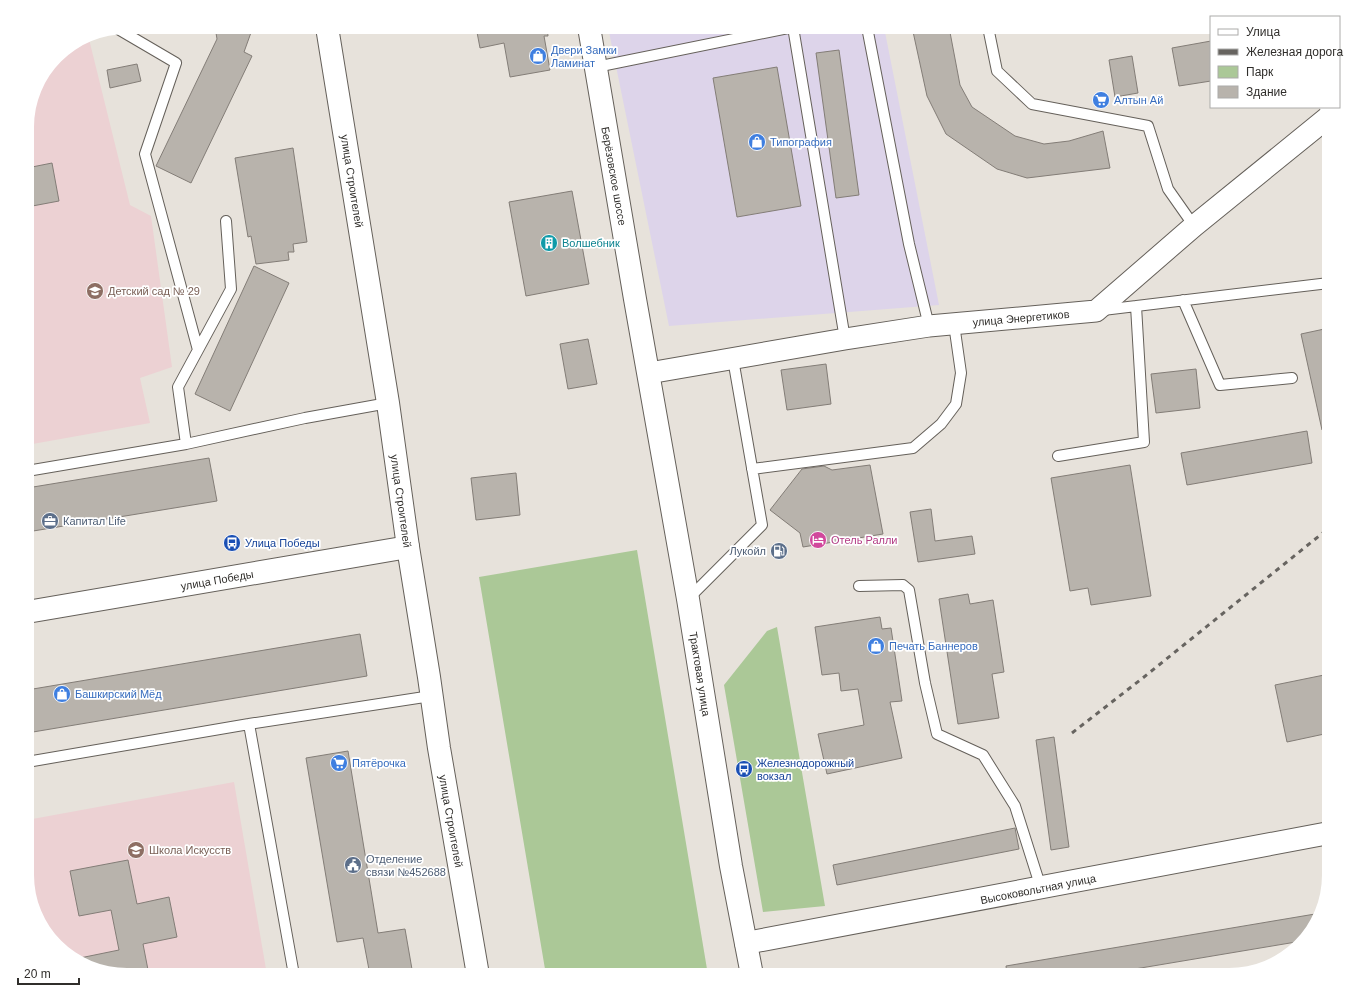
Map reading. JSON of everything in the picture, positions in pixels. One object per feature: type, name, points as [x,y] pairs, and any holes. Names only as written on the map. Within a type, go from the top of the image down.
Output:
[{"type":"main road","name":"улица Строителей","points":[[328,34],[388,403],[408,547],[429,677],[438,748],[477,968]]},
{"type":"main road","name":"Берёзовское шоссе","points":[[590,34],[649,373]]},
{"type":"main road","name":"Трактовая улица","points":[[649,373],[688,599],[731,866],[751,968]]},
{"type":"main road","name":"улица Победы","points":[[34,611],[408,547]]},
{"type":"main road","name":"Высоковольтная улица","points":[[746,943],[1322,834]]},
{"type":"street","points":[[1096,311],[1194,226],[1322,122]]},
{"type":"street","name":"улица Энергетиков","points":[[649,373],[845,338],[929,326],[1096,311]]},
{"type":"lane","points":[[127,34],[176,63],[145,154],[198,350]]},
{"type":"lane","points":[[596,67],[763,34]]},
{"type":"lane","points":[[794,34],[845,338]]},
{"type":"lane","points":[[868,34],[909,244],[929,326]]},
{"type":"lane","points":[[989,34],[997,71],[1032,104],[1148,126],[1168,189],[1194,226]]},
{"type":"lane","points":[[186,444],[178,387],[231,289],[226,221]]},
{"type":"lane","points":[[1096,311],[1322,284]]},
{"type":"lane","points":[[1183,300],[1220,385],[1292,378]]},
{"type":"lane","points":[[1058,456],[1144,442],[1136,306]]},
{"type":"lane","points":[[752,469],[913,448],[941,424],[956,404],[961,373],[954,324]]},
{"type":"lane","points":[[688,599],[762,525],[733,359]]},
{"type":"lane","points":[[34,470],[186,444],[304,418],[388,403]]},
{"type":"lane","points":[[859,586],[904,585],[909,590],[924,683],[938,734],[983,755],[1015,806],[1041,888]]},
{"type":"lane","points":[[34,761],[249,724],[431,696]]},
{"type":"lane","points":[[249,724],[293,968]]},
{"type":"shaded area","points":[[609,34],[885,34],[939,305],[669,326]]},
{"type":"shaded area","name":"Детский сад № 29","points":[[90,42],[130,205],[151,216],[172,367],[140,378],[150,423],[34,444],[34,121],[37,103],[41,92],[53,71],[61,61],[71,53]]},
{"type":"shaded area","name":"Школа Искусств","points":[[234,782],[266,968],[115,967],[92,961],[71,949],[61,941],[53,931],[41,910],[37,899],[34,881],[34,819]]},
{"type":"green space","points":[[637,550],[707,968],[545,968],[479,577]]},
{"type":"green space","points":[[777,627],[825,906],[763,912],[724,685],[767,631]]},
{"type":"building","points":[[216,34],[250,34],[244,52],[252,56],[191,183],[156,166],[217,39]]},
{"type":"building","points":[[477,34],[548,34],[548,36],[544,36],[550,70],[510,77],[504,43],[480,48]]},
{"type":"building","points":[[914,34],[950,34],[960,85],[972,107],[1015,136],[1044,144],[1069,141],[1103,131],[1110,168],[1027,178],[997,169],[946,134],[927,96]]},
{"type":"building","points":[[1210,41],[1210,81],[1179,86],[1172,48]]},
{"type":"building","points":[[839,50],[859,195],[836,198],[816,53]]},
{"type":"building","points":[[1132,56],[1138,93],[1115,97],[1109,60]]},
{"type":"building","points":[[137,64],[141,81],[110,88],[107,70]]},
{"type":"building","points":[[777,67],[801,206],[737,217],[713,78]]},
{"type":"building","points":[[293,148],[307,242],[293,244],[294,252],[288,252],[289,260],[256,264],[251,236],[248,237],[235,158]]},
{"type":"building","points":[[52,163],[59,201],[34,206],[34,167]]},
{"type":"building","name":"Волшебник","points":[[572,191],[589,284],[526,296],[509,202]]},
{"type":"building","points":[[254,266],[289,283],[230,411],[195,394]]},
{"type":"building","points":[[1322,330],[1322,430],[1301,334]]},
{"type":"building","points":[[588,339],[597,384],[568,389],[560,344]]},
{"type":"building","points":[[826,364],[831,404],[787,410],[781,370]]},
{"type":"building","points":[[1196,369],[1200,408],[1156,413],[1151,374]]},
{"type":"building","points":[[1307,431],[1312,463],[1187,485],[1181,453]]},
{"type":"building","points":[[209,458],[217,501],[34,531],[34,487]]},
{"type":"building","points":[[870,465],[883,534],[803,547],[800,533],[770,510],[802,469],[824,466],[832,470]]},
{"type":"building","points":[[1130,465],[1151,596],[1091,605],[1088,588],[1070,591],[1051,478]]},
{"type":"building","points":[[516,473],[520,515],[476,520],[471,478]]},
{"type":"building","points":[[931,509],[935,541],[972,536],[975,554],[918,562],[910,512]]},
{"type":"building","points":[[968,594],[970,604],[993,600],[1004,672],[992,674],[999,718],[958,724],[939,599]]},
{"type":"building","points":[[880,617],[882,629],[891,628],[902,701],[890,702],[902,758],[827,774],[818,734],[864,725],[858,689],[841,691],[839,673],[822,675],[815,627]]},
{"type":"building","points":[[360,634],[367,676],[34,732],[34,689]]},
{"type":"building","points":[[1322,675],[1322,734],[1287,742],[1275,685]]},
{"type":"building","points":[[1054,737],[1069,847],[1051,850],[1036,740]]},
{"type":"building","points":[[348,751],[378,933],[405,929],[412,968],[369,968],[363,938],[337,942],[306,758]]},
{"type":"building","points":[[1015,828],[1019,849],[837,885],[833,865]]},
{"type":"building","points":[[128,860],[137,904],[169,897],[177,937],[143,944],[148,968],[109,966],[97,963],[85,957],[119,950],[111,910],[79,916],[70,871]]},
{"type":"building","points":[[1313,914],[1303,931],[1292,943],[1141,968],[1006,968],[1006,966]]},
{"type":"railway","points":[[1072,733],[1322,534]]},
{"type":"place","name":"Двери Замки Ламинат","points":[[538,56]]},
{"type":"place","name":"Алтын Ай","points":[[1101,100]]},
{"type":"place","name":"Типография","points":[[757,142]]},
{"type":"place","name":"Волшебник","points":[[549,243]]},
{"type":"place","name":"Детский сад № 29","points":[[95,291]]},
{"type":"place","name":"Капитал Life","points":[[50,521]]},
{"type":"place","name":"Отель Ралли","points":[[818,540]]},
{"type":"place","name":"Улица Победы","points":[[232,543]]},
{"type":"place","name":"Лукойл","points":[[779,551]]},
{"type":"place","name":"Печать Баннеров","points":[[876,646]]},
{"type":"place","name":"Башкирский Мёд","points":[[62,694]]},
{"type":"place","name":"Пятёрочка","points":[[339,763]]},
{"type":"place","name":"Железнодорожный вокзал","points":[[744,769]]},
{"type":"place","name":"Школа Искусств","points":[[136,850]]},
{"type":"place","name":"Отделение связи №452688","points":[[353,865]]}]
